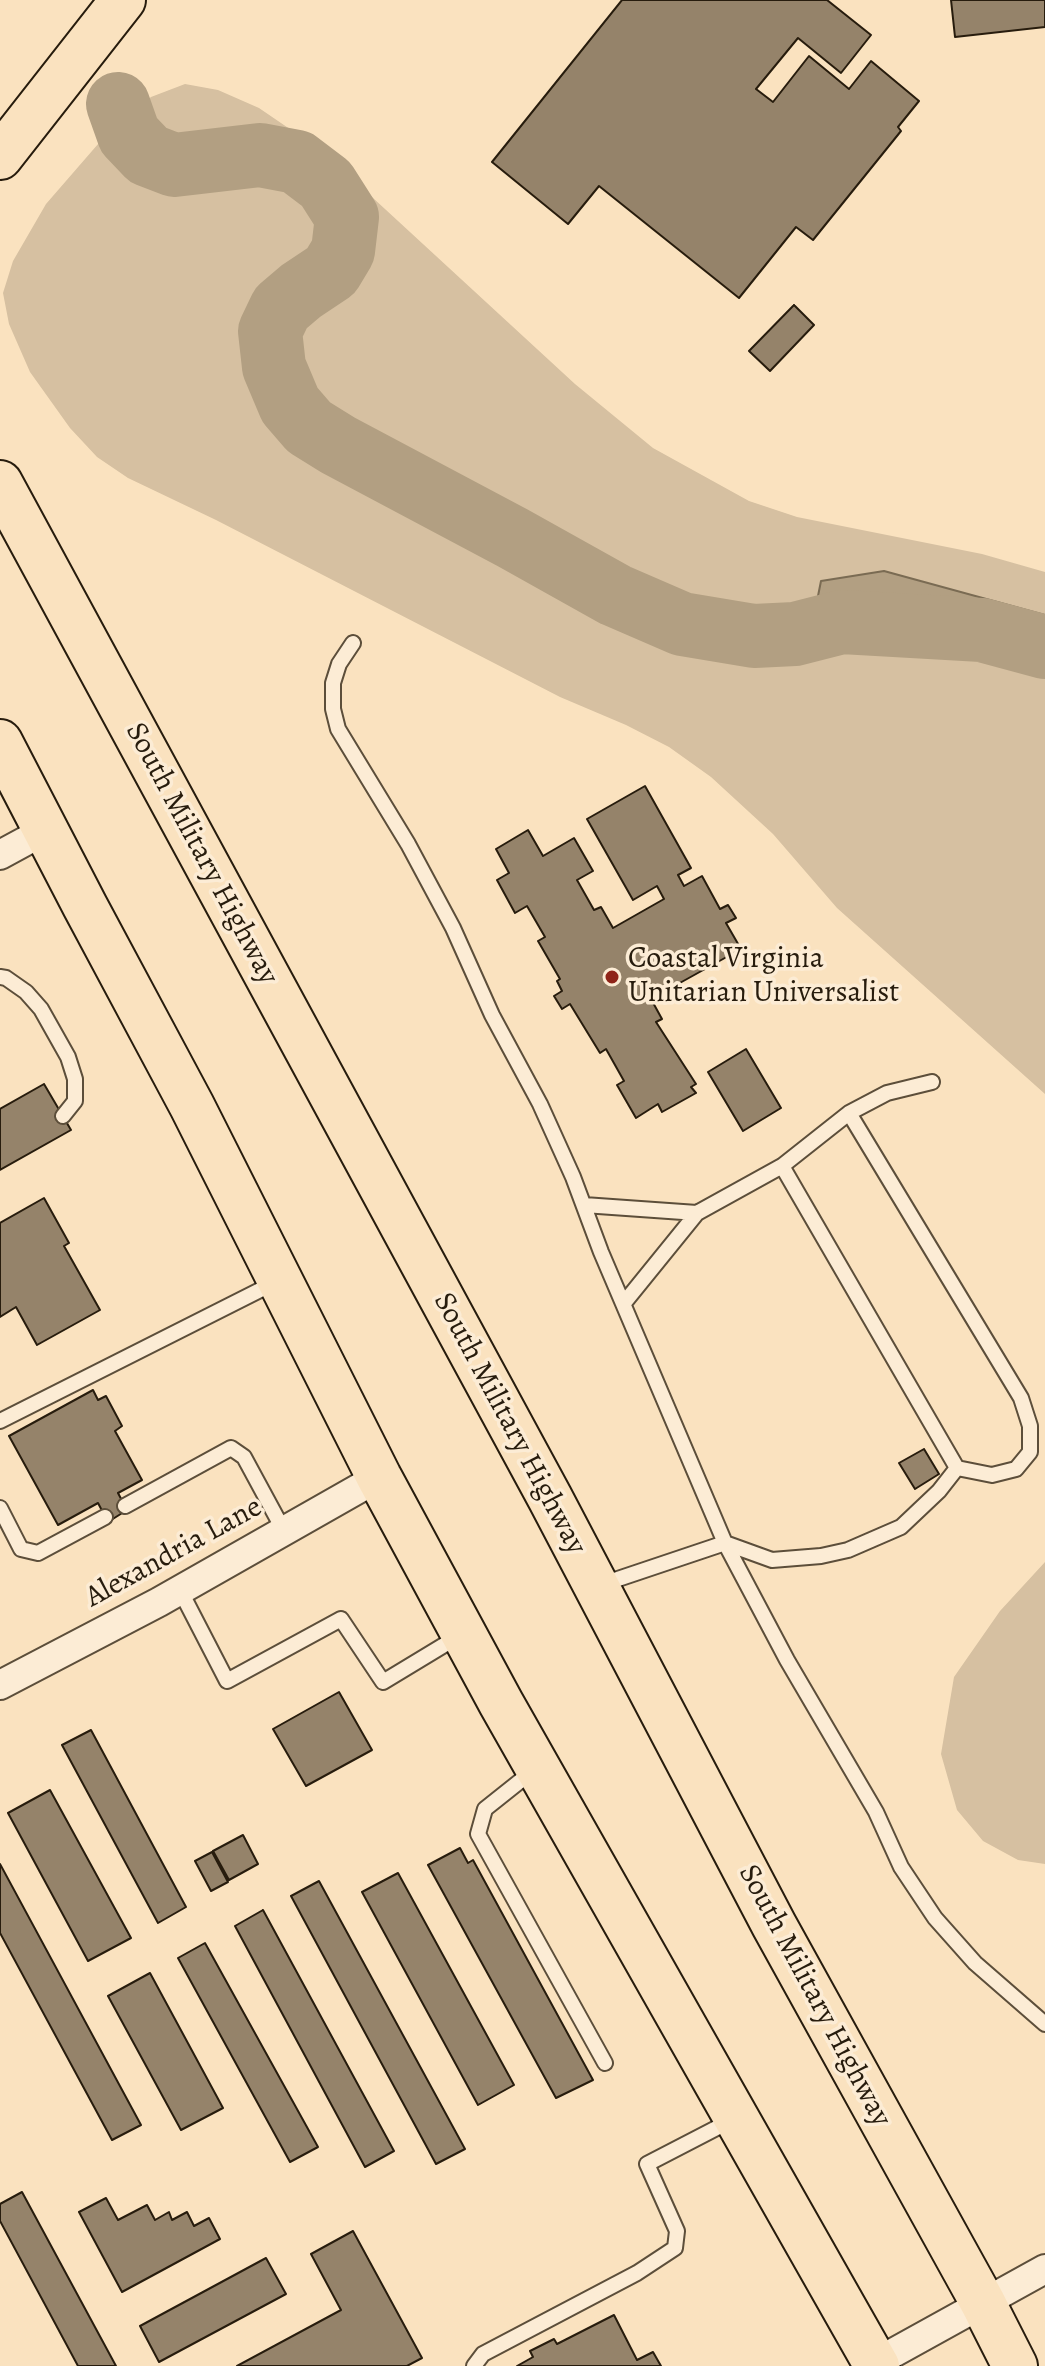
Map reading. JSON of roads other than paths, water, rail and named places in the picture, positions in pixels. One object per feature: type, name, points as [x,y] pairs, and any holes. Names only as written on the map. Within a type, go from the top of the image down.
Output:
[{"type":"main road","points":[[0,157],[123,0]]},
{"type":"main road","name":"South Military Highway","points":[[0,483],[596,1586],[781,1939],[1015,2366]]},
{"type":"main road","points":[[0,742],[192,1106],[379,1477],[537,1767],[874,2365]]},
{"type":"street","points":[[0,855],[46,830]]},
{"type":"street","name":"Alexandria Lane","points":[[0,1685],[180,1590],[379,1477]]},
{"type":"street","points":[[874,2365],[1045,2269]]},
{"type":"lane","points":[[353,643],[339,664],[333,683],[333,709],[338,729],[408,844],[453,928],[492,1015],[540,1104],[725,1543],[787,1660],[876,1812],[901,1867],[926,1905],[975,1963],[1045,2024]]},
{"type":"lane","points":[[0,977],[26,992],[41,1009],[68,1057],[75,1079],[75,1101],[63,1116]]},
{"type":"lane","points":[[624,1303],[697,1213],[782,1166],[849,1113],[887,1093],[932,1082]]},
{"type":"lane","points":[[782,1166],[957,1468],[992,1475],[1016,1469],[1030,1452],[1030,1426],[1021,1398],[849,1113]]},
{"type":"lane","points":[[584,1205],[697,1213]]},
{"type":"lane","points":[[0,1421],[280,1280]]},
{"type":"lane","points":[[125,1506],[231,1448],[244,1457],[284,1531]]},
{"type":"lane","points":[[596,1586],[725,1543],[772,1560],[821,1556],[848,1550],[901,1527],[939,1491],[957,1468]]},
{"type":"lane","points":[[0,1508],[21,1549],[38,1553],[105,1517]]},
{"type":"lane","points":[[180,1590],[227,1681],[341,1619],[383,1682],[464,1634]]},
{"type":"lane","points":[[537,1767],[485,1809],[478,1834],[605,2063]]},
{"type":"lane","points":[[474,2366],[483,2354],[637,2273],[675,2248],[677,2231],[647,2164],[736,2118]]},
{"type":"waterway","points":[[118,104],[129,135],[148,155],[174,165],[260,155],[297,162],[326,184],[347,217],[343,251],[331,271],[281,308],[270,331],[274,367],[290,405],[309,427],[338,445],[615,595],[682,624],[754,636],[795,634],[842,622],[982,630],[1045,647]]},
{"type":"place","name":"Coastal Virginia Unitarian Universalist","points":[[612,977]]}]
